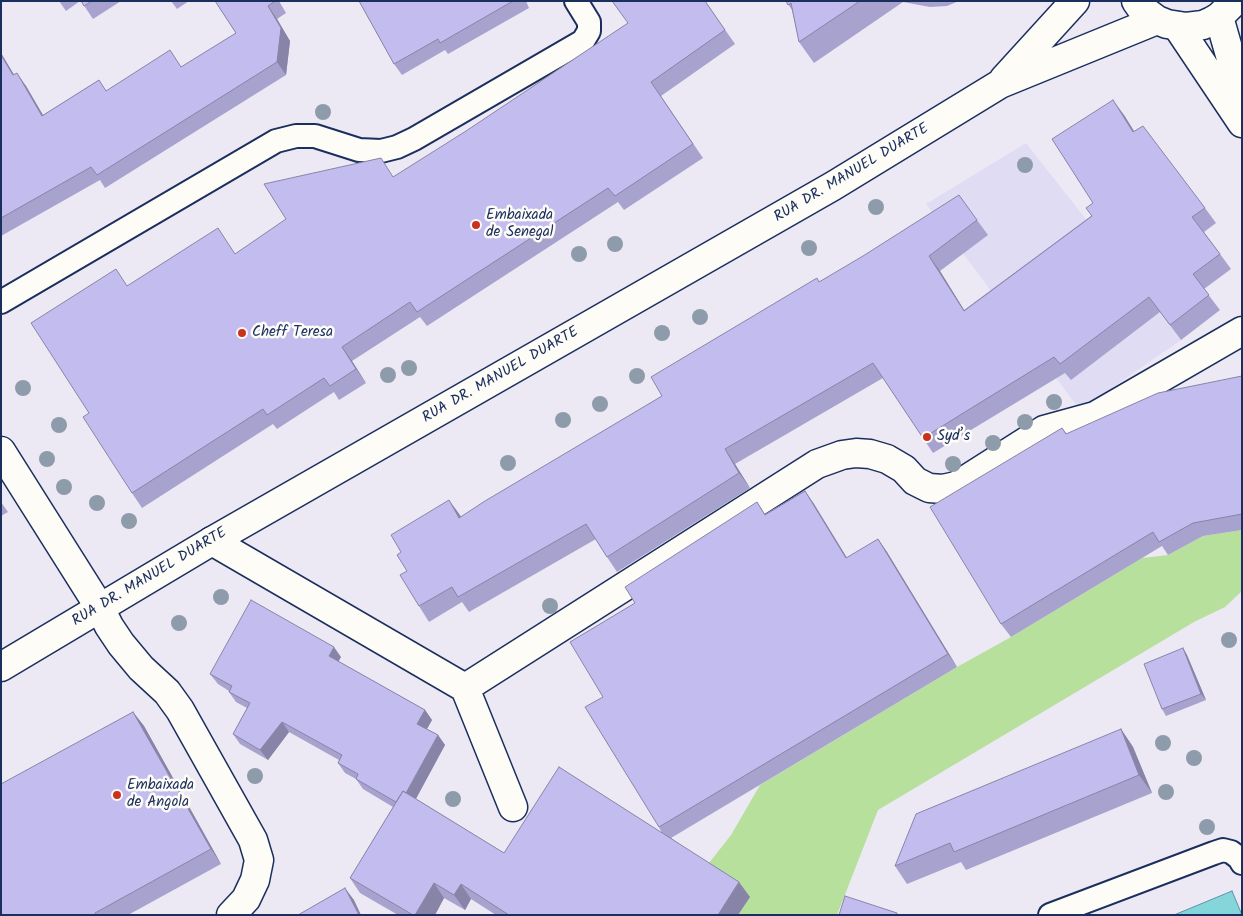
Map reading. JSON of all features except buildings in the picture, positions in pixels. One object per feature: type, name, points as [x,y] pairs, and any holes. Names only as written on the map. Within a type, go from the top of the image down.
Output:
[{"type":"street","name":"RUA DR. MANUEL DUARTE","points":[[1000,84],[1074,1]]},
{"type":"street","points":[[1136,1],[1141,8],[1167,23],[1195,27],[1204,25],[1232,12],[1242,98]]},
{"type":"street","name":"RUA DR. MANUEL DUARTE","points":[[1,667],[212,541],[834,186],[1000,84],[1167,23]]},
{"type":"street","points":[[1167,23],[1242,123]]},
{"type":"street","points":[[465,688],[817,464],[842,455],[870,454],[887,459],[904,469],[916,481],[928,488],[943,489],[956,486],[1044,430],[1094,416],[1242,331]]},
{"type":"street","points":[[1,451],[121,644],[141,668],[167,692],[180,710],[253,840],[259,860],[255,880],[246,899],[230,915]]},
{"type":"street","points":[[212,541],[465,688],[513,807]]},
{"type":"lane","points":[[1,302],[276,141],[296,136],[315,136],[359,150],[381,151],[397,147],[414,139],[583,41],[589,30],[589,22],[576,1]]},
{"type":"lane","points":[[1050,915],[1214,852],[1223,850],[1231,852],[1239,858],[1242,864]]},
{"type":"shaded area","points":[[1026,143],[1181,340],[1080,410],[926,204]]},
{"type":"green space","points":[[1242,530],[1242,591],[1225,607],[1194,622],[878,810],[837,915],[738,915],[750,897],[705,868],[731,835],[760,785],[1142,558],[1168,555],[1203,536]]},
{"type":"water","points":[[1232,891],[1242,915],[1174,915]]},
{"type":"place","name":"Embaixada de Senegal","points":[[476,225]]},
{"type":"place","name":"Cheff Teresa","points":[[242,333]]},
{"type":"place","name":"Syd’s","points":[[927,437]]},
{"type":"place","name":"Embaixada de Angola","points":[[117,795]]}]
